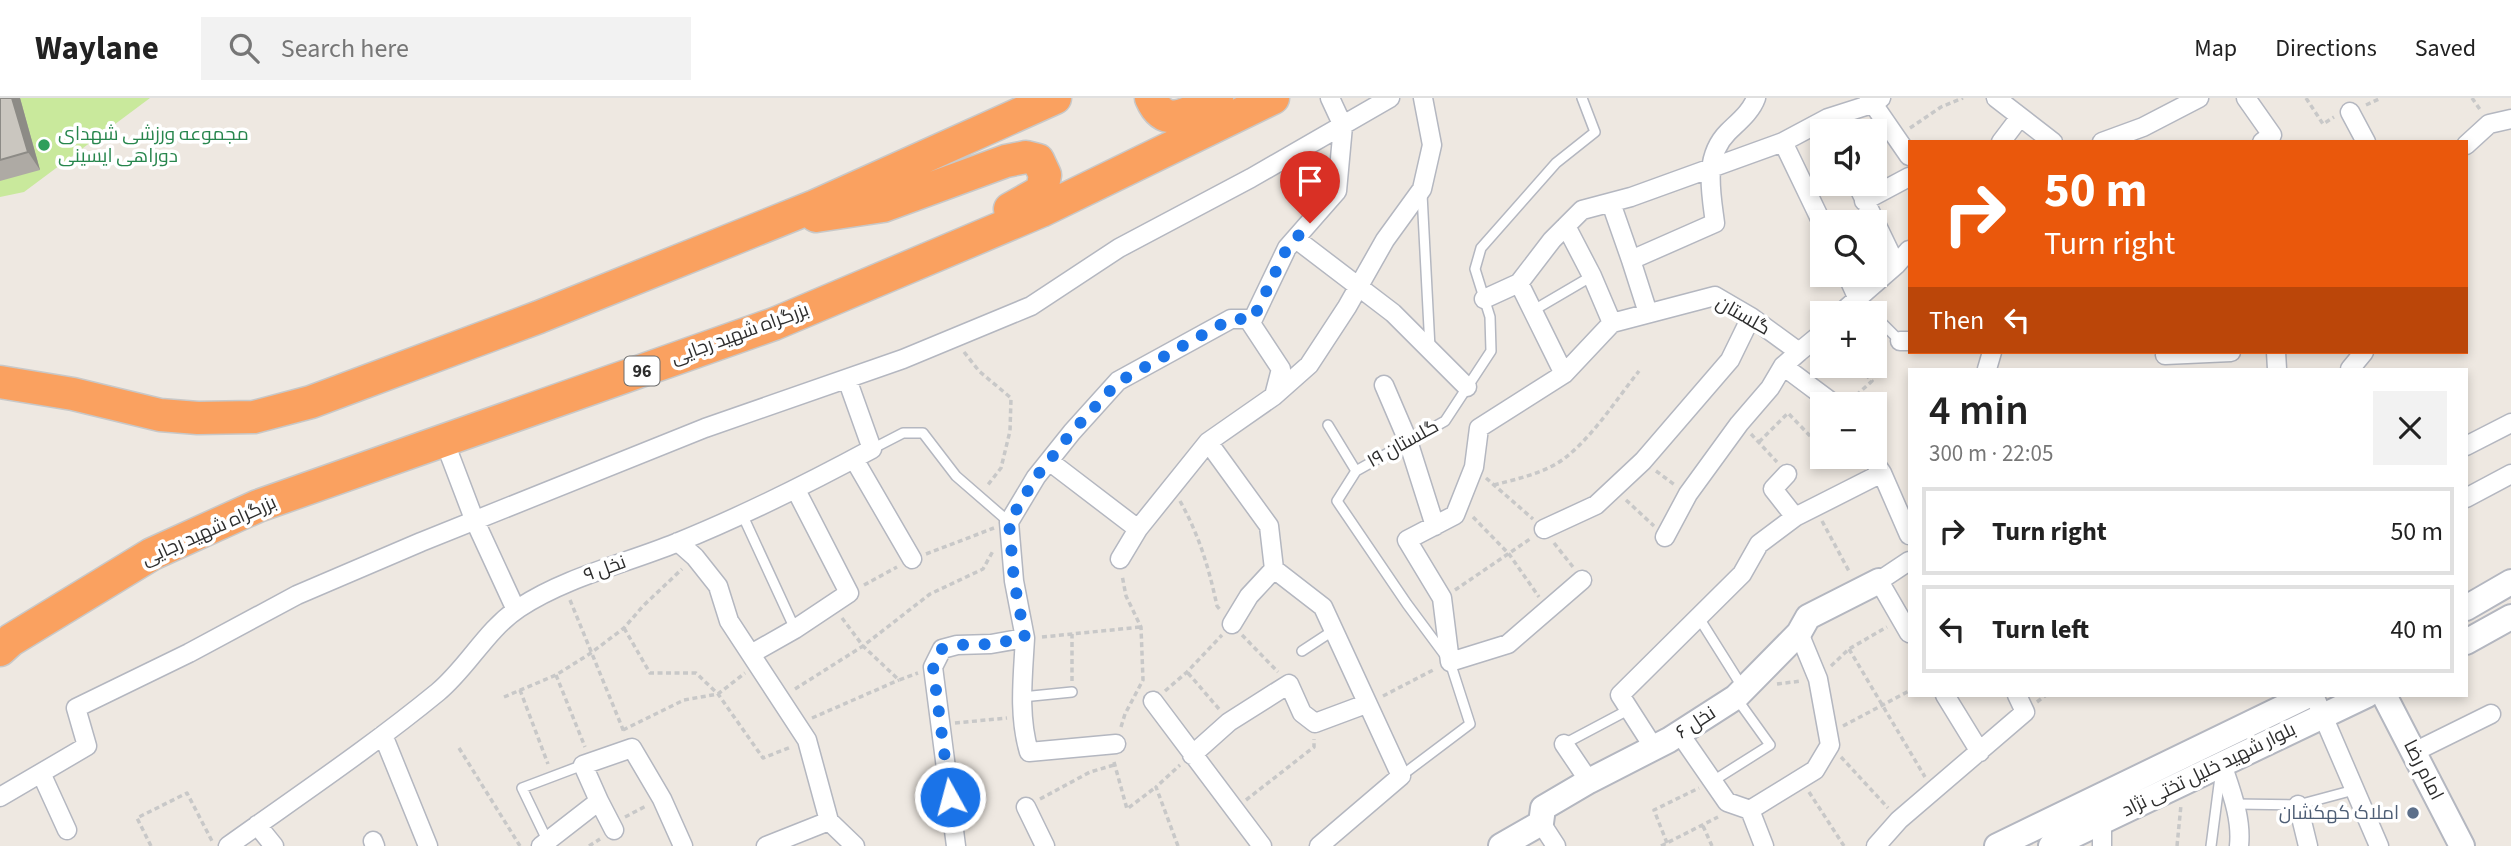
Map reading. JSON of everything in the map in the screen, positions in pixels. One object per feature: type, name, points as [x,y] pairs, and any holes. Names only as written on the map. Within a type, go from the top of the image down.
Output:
[{"type":"highway","points":[[0,382],[73,394],[160,415],[233,418],[275,413],[324,398],[540,317],[773,222],[1055,98]]},
{"type":"highway","points":[[1151,98],[1158,110],[1172,117],[1217,98]]},
{"type":"highway","name":"بزرگراه شهید رجایی","points":[[5,645],[152,554],[204,529],[258,506],[774,324],[1041,211],[1273,98]]},
{"type":"highway","points":[[773,222],[883,206],[1006,161],[1026,157],[1038,160],[1045,175],[1042,191],[984,222],[932,257]]},
{"type":"street","points":[[1116,744],[1029,752],[1024,734],[1022,697],[1025,638],[1014,581],[1009,522],[1049,461],[1118,382],[1231,319],[1253,319],[1287,248],[1337,191],[1343,126],[1330,98]]},
{"type":"street","points":[[0,797],[87,746],[76,708],[297,596],[474,519],[705,428],[846,379],[1031,306],[1119,248],[1390,98]]},
{"type":"street","points":[[1120,559],[1138,529],[1208,442],[1274,396],[1309,365],[1348,307],[1384,240],[1422,189],[1432,145],[1423,98]]},
{"type":"street","points":[[1631,260],[1715,223],[1710,167],[1721,139],[1753,107],[1756,98]]},
{"type":"street","points":[[1996,98],[2050,140]]},
{"type":"street","points":[[2107,140],[2143,127],[2199,98]]},
{"type":"street","points":[[2246,98],[2272,135],[2265,140]]},
{"type":"street","points":[[1841,119],[1874,100],[1908,155]]},
{"type":"street","points":[[2350,112],[2365,140]]},
{"type":"street","points":[[2003,140],[2020,117]]},
{"type":"street","points":[[2468,143],[2490,124],[2511,119]]},
{"type":"street","points":[[1484,299],[1519,283],[1582,210],[1631,197],[1810,132]]},
{"type":"street","points":[[1783,142],[1816,210]]},
{"type":"street","points":[[1864,201],[1908,178]]},
{"type":"street","points":[[1862,196],[1896,265]]},
{"type":"street","points":[[1611,202],[1648,313]]},
{"type":"street","points":[[1566,226],[1612,323],[1564,374],[1479,428],[1474,467],[1455,515],[1407,540],[1441,598],[1450,662],[1508,644],[1582,580]]},
{"type":"street","points":[[1296,239],[1393,313],[1467,387]]},
{"type":"street","points":[[1853,301],[1896,265],[1908,251]]},
{"type":"street","points":[[1519,283],[1564,374]]},
{"type":"street","points":[[1852,287],[1857,297]]},
{"type":"street","name":"گلستان","points":[[1612,323],[1715,296],[1751,317],[1799,352]]},
{"type":"street","points":[[1544,529],[1596,505],[1643,461],[1730,360],[1751,317]]},
{"type":"street","points":[[1248,319],[1281,369],[1274,396]]},
{"type":"street","points":[[1665,537],[1688,494],[1739,424],[1770,388],[1783,366],[1810,343]]},
{"type":"street","points":[[2166,359],[2212,354]]},
{"type":"street","points":[[2351,368],[2362,354]]},
{"type":"street","points":[[1783,366],[1818,392]]},
{"type":"street","points":[[846,379],[872,449]]},
{"type":"street","points":[[1384,385],[1408,441],[1435,526]]},
{"type":"street","points":[[2468,445],[2511,423]]},
{"type":"street","points":[[444,440],[474,519],[516,610]]},
{"type":"street","points":[[1208,442],[1269,526],[1274,569],[1323,607],[1401,776],[1319,846]]},
{"type":"street","name":"نخل ۹","points":[[228,846],[383,735],[441,689],[487,636],[516,610],[543,593],[678,542],[742,514],[796,490],[872,449]]},
{"type":"street","points":[[854,459],[912,559]]},
{"type":"street","points":[[1049,461],[1138,529]]},
{"type":"street","points":[[1879,469],[1908,533]]},
{"type":"street","points":[[1654,748],[1620,695],[1742,574],[1759,544],[1794,517],[1882,473]]},
{"type":"street","points":[[1787,474],[1773,489],[1794,517]]},
{"type":"street","points":[[2468,497],[2511,474]]},
{"type":"street","points":[[754,658],[849,593],[796,490]]},
{"type":"street","points":[[678,542],[695,557],[718,586],[729,621],[807,740],[829,821],[855,846]]},
{"type":"street","points":[[1908,562],[1869,586],[1908,632]]},
{"type":"street","points":[[1232,624],[1249,596],[1274,569]]},
{"type":"street","points":[[2468,607],[2511,582]]},
{"type":"street","name":"نخل ۶","points":[[1501,846],[1541,823],[1543,808],[1680,734],[1739,692],[1798,633],[1808,617],[1869,586]]},
{"type":"street","points":[[2468,641],[2511,617]]},
{"type":"street","points":[[1744,808],[1815,770],[1830,739],[1818,679],[1798,633]]},
{"type":"street","points":[[956,846],[933,667],[942,649],[1025,638]]},
{"type":"street","points":[[1192,755],[1229,722],[1289,684],[1302,713],[1315,723],[1366,704]]},
{"type":"street","points":[[1946,697],[1980,752]]},
{"type":"street","points":[[1876,846],[1899,820],[2025,712],[2018,697]]},
{"type":"street","name":"بلوار شهید خلیل تختی نژاد","points":[[1997,846],[2315,702],[2352,697]]},
{"type":"street","name":"امام رضا","points":[[2385,697],[2462,846]]},
{"type":"street","points":[[1153,701],[1262,846]]},
{"type":"street","points":[[2315,702],[2379,846]]},
{"type":"street","name":"بلوار شهید خلیل تختی نژاد","points":[[2051,846],[2102,834],[2184,782],[2222,764],[2315,702]]},
{"type":"street","points":[[2414,752],[2491,713]]},
{"type":"street","points":[[1680,734],[1727,802],[1744,808],[1764,846]]},
{"type":"street","points":[[383,735],[428,846]]},
{"type":"street","points":[[1564,744],[1589,781]]},
{"type":"street","points":[[612,827],[599,801],[587,763],[632,748],[662,799],[683,846]]},
{"type":"street","points":[[2222,764],[2235,804],[2241,835],[2239,846]]},
{"type":"street","points":[[41,773],[67,830]]},
{"type":"street","points":[[547,844],[599,801]]},
{"type":"street","points":[[2298,805],[2308,846]]},
{"type":"street","points":[[1026,807],[1045,846]]},
{"type":"street","points":[[766,846],[829,821]]},
{"type":"street","points":[[1541,823],[1556,846]]},
{"type":"street","points":[[257,825],[274,846]]},
{"type":"lane","name":"گلستان ۱۹","points":[[1401,776],[1470,724],[1450,662],[1337,501],[1356,471],[1445,421],[1491,351],[1490,317],[1475,269],[1481,248],[1556,163],[1595,132],[1582,98]]},
{"type":"lane","points":[[1422,189],[1430,350]]},
{"type":"lane","points":[[1534,310],[1592,276]]},
{"type":"lane","points":[[1857,297],[1861,301]]},
{"type":"lane","points":[[1887,325],[1905,341]]},
{"type":"lane","points":[[1328,425],[1356,471]]},
{"type":"lane","name":"نخل ۹","points":[[872,449],[903,433],[923,433],[956,476],[1009,522]]},
{"type":"lane","points":[[742,514],[795,629]]},
{"type":"lane","points":[[1699,618],[1770,746],[1713,781]]},
{"type":"lane","points":[[1302,651],[1334,630]]},
{"type":"lane","points":[[1022,697],[1072,692]]},
{"type":"lane","points":[[1564,744],[1629,709]]},
{"type":"lane","points":[[547,844],[522,788],[587,763]]},
{"type":"lane","points":[[2211,846],[2222,764]]},
{"type":"lane","points":[[2235,804],[2298,805],[2354,790]]},
{"type":"path","points":[[1896,138],[1941,107],[1963,98]]},
{"type":"path","points":[[2306,98],[2323,124]]},
{"type":"path","points":[[953,338],[978,371],[1011,398],[1010,431],[1001,468],[980,496]]},
{"type":"path","points":[[1494,485],[1524,477],[1564,459],[1598,424],[1639,371]]},
{"type":"path","points":[[1860,392],[1872,381],[1869,378]]},
{"type":"path","points":[[1759,442],[1788,413],[1810,436]]},
{"type":"path","points":[[1739,424],[1787,474]]},
{"type":"path","points":[[1643,461],[1688,494]]},
{"type":"path","points":[[1171,487],[1195,528],[1208,566],[1217,606],[1289,684]]},
{"type":"path","points":[[1614,488],[1665,537]]},
{"type":"path","points":[[1460,503],[1509,554],[1548,610]]},
{"type":"path","points":[[1815,507],[1869,586]]},
{"type":"path","points":[[780,698],[863,646],[930,594],[983,569],[1009,522]]},
{"type":"path","points":[[1441,598],[1544,529]]},
{"type":"path","points":[[504,697],[556,674],[592,653],[624,628],[643,606],[695,557]]},
{"type":"path","points":[[1120,559],[1126,596],[1141,627],[1143,680],[1125,713],[1116,744],[1114,765],[1127,809],[1192,755]]},
{"type":"path","points":[[564,585],[632,748]]},
{"type":"path","points":[[831,605],[863,646],[899,680]]},
{"type":"path","points":[[1153,701],[1187,672],[1232,624]]},
{"type":"path","points":[[1025,638],[1141,627]]},
{"type":"path","points":[[624,628],[650,673],[696,673],[718,694],[763,758],[807,740]]},
{"type":"path","points":[[1072,634],[1072,692]]},
{"type":"path","points":[[1849,649],[1933,791]]},
{"type":"path","points":[[623,730],[684,701],[718,694],[754,658]]},
{"type":"path","points":[[1366,704],[1450,662]]},
{"type":"path","points":[[797,724],[933,667]]},
{"type":"path","points":[[1187,672],[1229,722]]},
{"type":"path","points":[[556,674],[587,763]]},
{"type":"path","points":[[520,690],[552,776]]},
{"type":"path","points":[[1899,820],[1830,739],[1908,692]]},
{"type":"path","points":[[940,724],[1023,717]]},
{"type":"path","points":[[1234,810],[1314,747],[1315,723]]},
{"type":"path","points":[[459,748],[520,846]]},
{"type":"path","points":[[1026,807],[1090,772],[1114,765]]},
{"type":"path","points":[[1800,779],[1844,846]]},
{"type":"path","points":[[1667,843],[1654,810],[1713,781]]},
{"type":"path","points":[[2177,846],[2184,782]]},
{"type":"path","points":[[1156,787],[1178,846]]},
{"type":"path","points":[[151,846],[137,818],[187,793],[215,846]]},
{"type":"path","points":[[612,827],[662,799]]},
{"type":"path","points":[[1661,846],[1744,808]]},
{"type":"path","points":[[1703,825],[1712,846]]},
{"type":"green space","name":"مجموعه ورزشی شهدای دوراهی ایسینی","points":[[0,98],[150,98],[24,192],[0,197]]},
{"type":"building","points":[[0,98],[12,98],[28,152],[0,160]]},
{"type":"place","name":"مجموعه ورزشی شهدای دوراهی ایسینی","points":[[44,145]]},
{"type":"place","name":"املاک کهکشان","points":[[2413,813]]},
{"type":"route","points":[[950,797],[933,667],[942,649],[1025,638],[1014,581],[1009,522],[1036,477],[1072,432],[1118,382],[1231,319],[1253,319],[1287,248],[1310,223]]}]
